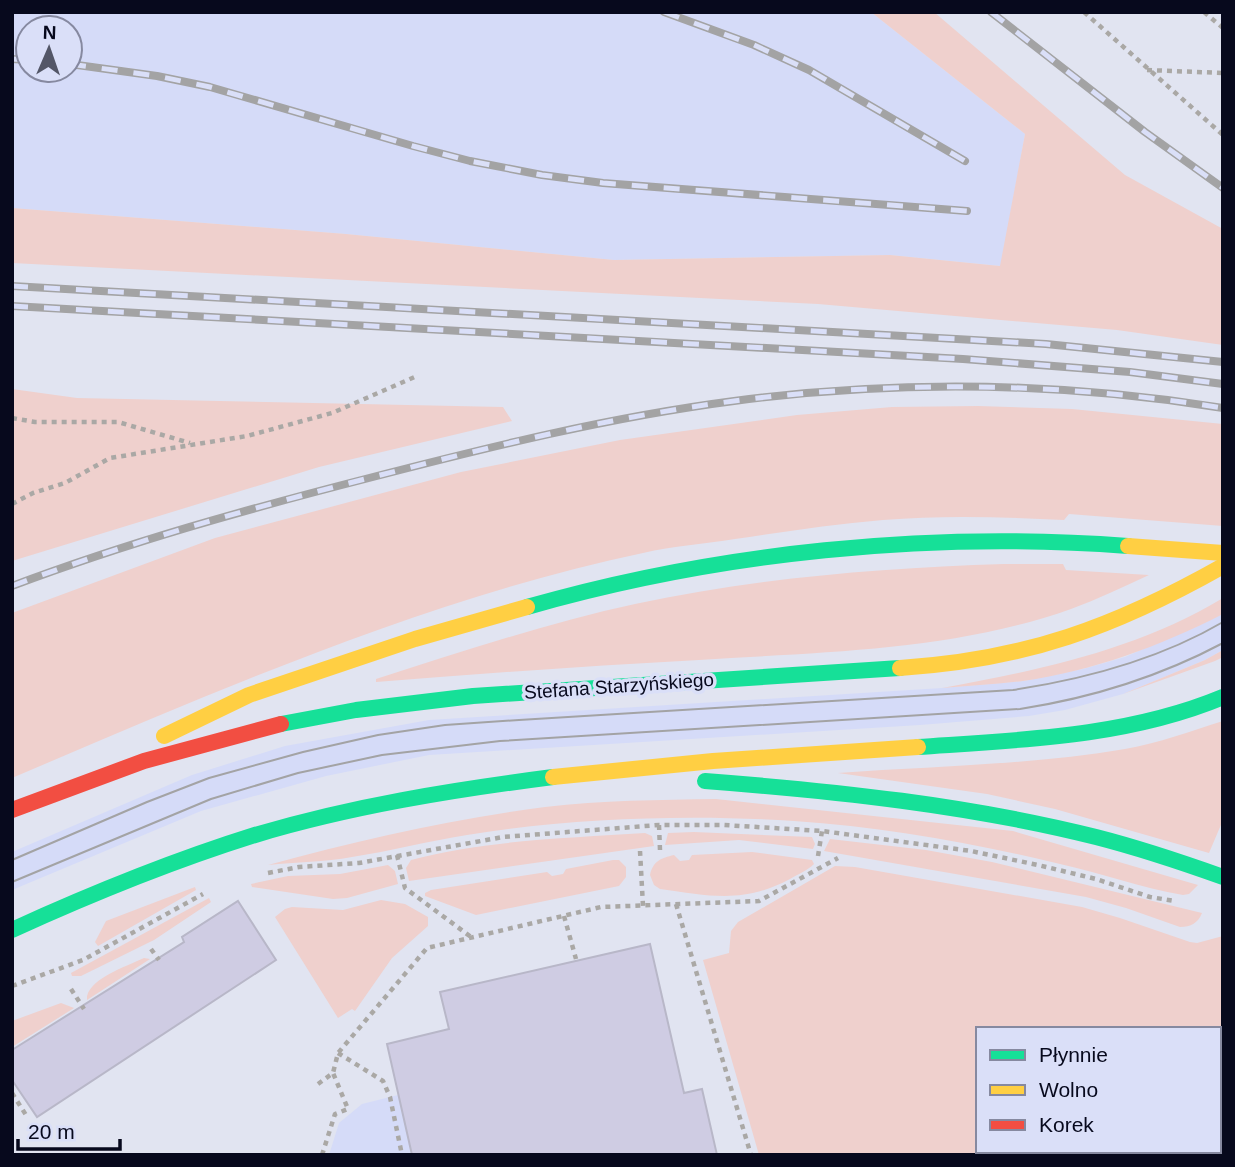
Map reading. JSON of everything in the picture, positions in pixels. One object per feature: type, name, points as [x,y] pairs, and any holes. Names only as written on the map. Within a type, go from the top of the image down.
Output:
[{"type":"main road","points":[[62,788],[249,695],[415,639],[580,592],[727,563],[809,551],[973,541],[1063,541],[1223,553]]},
{"type":"main road","name":"Stefana Starzyńskiego","points":[[12,810],[62,788],[214,739],[281,723],[374,708],[508,694],[918,667],[1007,654],[1065,640],[1109,623],[1192,584],[1223,566]]},
{"type":"main road","points":[[12,930],[88,895],[251,837],[338,813],[464,788],[588,773],[1055,736],[1163,717],[1223,696]]},
{"type":"main road","points":[[588,773],[800,788],[943,805],[1088,835],[1223,877]]},
{"type":"path","points":[[1083,12],[1223,135]]},
{"type":"path","points":[[1204,12],[1223,28]]},
{"type":"path","points":[[1147,70],[1223,73]]},
{"type":"path","points":[[12,503],[65,483],[110,458],[247,436],[332,413],[417,376]]},
{"type":"path","points":[[12,418],[35,422],[118,422],[194,445]]},
{"type":"path","points":[[659,824],[660,850]]},
{"type":"path","points":[[261,874],[299,867],[359,863],[503,837],[659,824],[758,827],[822,831],[971,851],[1096,879],[1150,897],[1186,904]]},
{"type":"path","points":[[818,856],[822,831]]},
{"type":"path","points":[[640,851],[643,906]]},
{"type":"path","points":[[397,855],[405,888],[471,937]]},
{"type":"path","points":[[322,1155],[335,1114],[348,1109],[333,1073],[338,1053],[426,948],[601,907],[759,901],[838,859]]},
{"type":"path","points":[[12,986],[83,960],[209,891]]},
{"type":"path","points":[[676,904],[751,1155]]},
{"type":"path","points":[[564,916],[576,959]]},
{"type":"path","points":[[151,949],[159,960]]},
{"type":"path","points":[[71,989],[84,1009]]},
{"type":"path","points":[[338,1053],[383,1081],[390,1097],[402,1155]]},
{"type":"path","points":[[318,1083],[333,1073]]},
{"type":"path","points":[[12,1093],[26,1115]]},
{"type":"shaded area","points":[[12,12],[871,12],[1025,134],[1001,266],[890,255],[614,260],[346,234],[12,208]]},
{"type":"shaded area","points":[[871,12],[934,12],[1125,175],[1223,229],[1223,345],[1117,330],[818,304],[12,263],[12,208],[346,234],[614,260],[890,255],[1000,266],[1025,134]]},
{"type":"shaded area","points":[[12,389],[77,398],[503,407],[512,421],[319,467],[12,561]]},
{"type":"shaded area","points":[[892,407],[1072,409],[1223,424],[1223,526],[1069,514],[1064,520],[906,518],[827,526],[654,551],[562,572],[402,621],[244,681],[12,778],[12,613],[215,538],[461,472],[620,440],[797,415]]},
{"type":"shaded area","points":[[1004,564],[1063,564],[1066,570],[1149,575],[1071,609],[1026,623],[981,634],[934,641],[840,651],[376,682],[376,679],[537,629],[681,595],[818,576]]},
{"type":"shaded area","points":[[1223,598],[1223,614],[1126,656],[1049,677],[942,688],[1015,674],[1122,645],[1190,616]]},
{"type":"shaded area","points":[[1223,614],[1223,650],[1123,694],[1065,710],[1029,716],[920,725],[429,755],[326,776],[201,811],[12,890],[12,852],[192,775],[285,746],[429,720],[1024,681],[1125,657]]},
{"type":"shaded area","points":[[1223,650],[1223,657],[1215,661],[1123,694],[1205,660]]},
{"type":"shaded area","points":[[1223,721],[1223,820],[1209,853],[1055,809],[987,794],[838,773],[1018,762],[1090,754],[1150,744]]},
{"type":"shaded area","points":[[716,799],[1013,831],[1198,885],[1189,894],[1183,895],[1027,856],[928,837],[828,824],[713,818],[588,821],[506,829],[342,859],[268,865],[405,831],[510,812],[588,803]]},
{"type":"shaded area","points":[[645,833],[652,836],[654,846],[409,881],[406,868],[411,860],[469,848]]},
{"type":"shaded area","points":[[668,833],[812,837],[815,844],[813,849],[739,840],[665,845]]},
{"type":"shaded area","points":[[830,839],[926,850],[992,862],[1202,913],[1194,924],[1180,927],[1086,897],[824,851]]},
{"type":"shaded area","points":[[752,852],[812,860],[814,864],[773,887],[742,895],[711,896],[660,889],[654,885],[650,875],[653,866],[665,857],[674,855],[680,861],[689,860],[692,855]]},
{"type":"shaded area","points":[[619,860],[626,867],[626,877],[619,886],[476,915],[425,896],[425,893],[431,890],[547,872],[552,876],[563,874],[566,869]]},
{"type":"shaded area","points":[[388,865],[395,871],[398,884],[347,898],[333,899],[252,887],[251,884],[288,876],[340,874]]},
{"type":"shaded area","points":[[835,866],[855,867],[1082,907],[1190,942],[1197,943],[1223,936],[1223,1125],[1221,1027],[976,1027],[976,1153],[1036,1153],[759,1155],[703,960],[729,953],[731,931],[738,922]]},
{"type":"shaded area","points":[[195,887],[196,890],[98,946],[95,942],[106,921]]},
{"type":"shaded area","points":[[209,898],[211,902],[154,940],[81,976],[72,976],[71,973]]},
{"type":"shaded area","points":[[381,900],[405,904],[428,917],[428,926],[392,958],[355,1011],[352,1009],[338,1018],[275,917],[292,907],[343,910]]},
{"type":"shaded area","points":[[144,958],[150,959],[87,1000],[88,993],[100,980]]},
{"type":"shaded area","points":[[61,1003],[74,1008],[12,1047],[12,1021]]},
{"type":"shaded area","points":[[398,1095],[412,1155],[329,1155],[339,1123],[362,1104]]},
{"type":"building","points":[[238,901],[276,960],[37,1117],[12,1080],[12,1050],[184,942],[182,937]]},
{"type":"building","points":[[650,944],[684,1093],[702,1089],[717,1155],[412,1155],[387,1044],[449,1029],[440,992]]},
{"type":"tram line","points":[[12,860],[209,778],[378,735],[445,725],[1013,690],[1121,666],[1173,647],[1223,622]]},
{"type":"tram line","points":[[12,882],[211,799],[298,773],[382,755],[500,741],[1020,709],[1073,699],[1124,685],[1223,643]]},
{"type":"railway","points":[[664,12],[754,45],[809,70],[965,161]]},
{"type":"railway","points":[[991,12],[1145,132],[1223,188]]},
{"type":"railway","points":[[84,66],[157,76],[210,87],[413,146],[470,161],[542,175],[603,183],[967,211]]},
{"type":"railway","points":[[12,286],[1046,344],[1223,362]]},
{"type":"railway","points":[[12,306],[963,359],[1130,372],[1223,384]]},
{"type":"railway","points":[[12,586],[234,514],[459,455],[642,415],[734,401],[856,390],[979,387],[1101,393],[1223,408]]},
{"type":"traffic: fast","points":[[527,607],[674,572],[825,550],[977,541],[1128,546]]},
{"type":"traffic: fast","points":[[281,724],[356,710],[473,696],[900,668]]},
{"type":"traffic: fast","points":[[918,747],[1034,739],[1111,729],[1149,721],[1223,697]]},
{"type":"traffic: fast","points":[[12,930],[132,879],[255,835],[402,800],[553,777]]},
{"type":"traffic: fast","points":[[705,781],[803,789],[999,816],[1112,841],[1223,877]]},
{"type":"traffic: slow","points":[[1128,546],[1223,553]]},
{"type":"traffic: slow","points":[[900,668],[988,657],[1068,637],[1145,607],[1223,566]]},
{"type":"traffic: slow","points":[[164,736],[249,695],[415,639],[527,607]]},
{"type":"traffic: slow","points":[[553,777],[713,761],[918,747]]},
{"type":"traffic: jam","points":[[12,810],[144,761],[281,724]]}]
